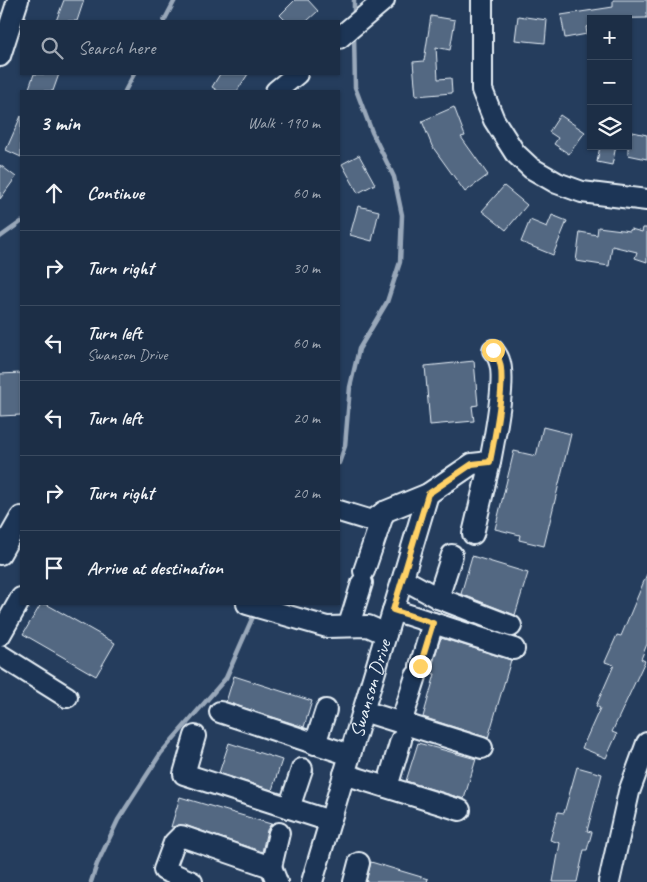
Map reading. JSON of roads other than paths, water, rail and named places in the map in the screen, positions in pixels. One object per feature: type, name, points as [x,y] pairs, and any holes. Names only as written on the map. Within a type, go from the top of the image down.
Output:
[{"type":"street","points":[[0,56],[18,0]]},
{"type":"street","points":[[340,37],[384,0]]},
{"type":"street","points":[[482,0],[482,90],[494,120],[515,154],[531,168],[557,183],[582,192],[647,200]]},
{"type":"street","points":[[277,90],[296,75]]},
{"type":"street","points":[[473,534],[490,462],[500,396],[501,373],[499,360],[493,350]]},
{"type":"street","points":[[340,511],[372,521],[384,512],[428,494],[472,464],[490,462]]},
{"type":"street","name":"Swanson Drive","points":[[312,882],[428,494]]},
{"type":"street","points":[[349,625],[384,512]]},
{"type":"street","points":[[0,554],[20,519]]},
{"type":"street","points":[[438,598],[452,555]]},
{"type":"street","points":[[403,578],[438,598],[511,626]]},
{"type":"street","points":[[0,635],[20,600]]},
{"type":"street","points":[[250,605],[328,627],[368,626],[386,634]]},
{"type":"street","points":[[393,610],[514,649]]},
{"type":"street","points":[[387,787],[433,623]]},
{"type":"street","points":[[0,655],[67,697]]},
{"type":"street","points":[[315,744],[326,710]]},
{"type":"street","points":[[220,712],[350,755]]},
{"type":"street","points":[[363,712],[401,732],[482,748]]},
{"type":"street","points":[[195,736],[184,774],[330,821]]},
{"type":"street","points":[[609,882],[629,792],[647,743]]},
{"type":"street","points":[[289,808],[302,769]]},
{"type":"street","points":[[344,774],[460,810]]},
{"type":"street","points":[[192,882],[164,870],[174,843],[180,836],[274,874],[279,833]]},
{"type":"waterway","points":[[165,20],[175,0]]},
{"type":"waterway","points":[[354,0],[354,18]]},
{"type":"waterway","points":[[340,460],[345,446],[350,387],[359,349],[387,302],[400,262],[402,215],[394,177],[372,132],[355,87],[354,33]]},
{"type":"waterway","points":[[126,90],[133,75]]},
{"type":"waterway","points":[[0,237],[20,223]]},
{"type":"waterway","points":[[91,882],[97,864],[118,820],[161,753],[226,678],[255,612]]}]
